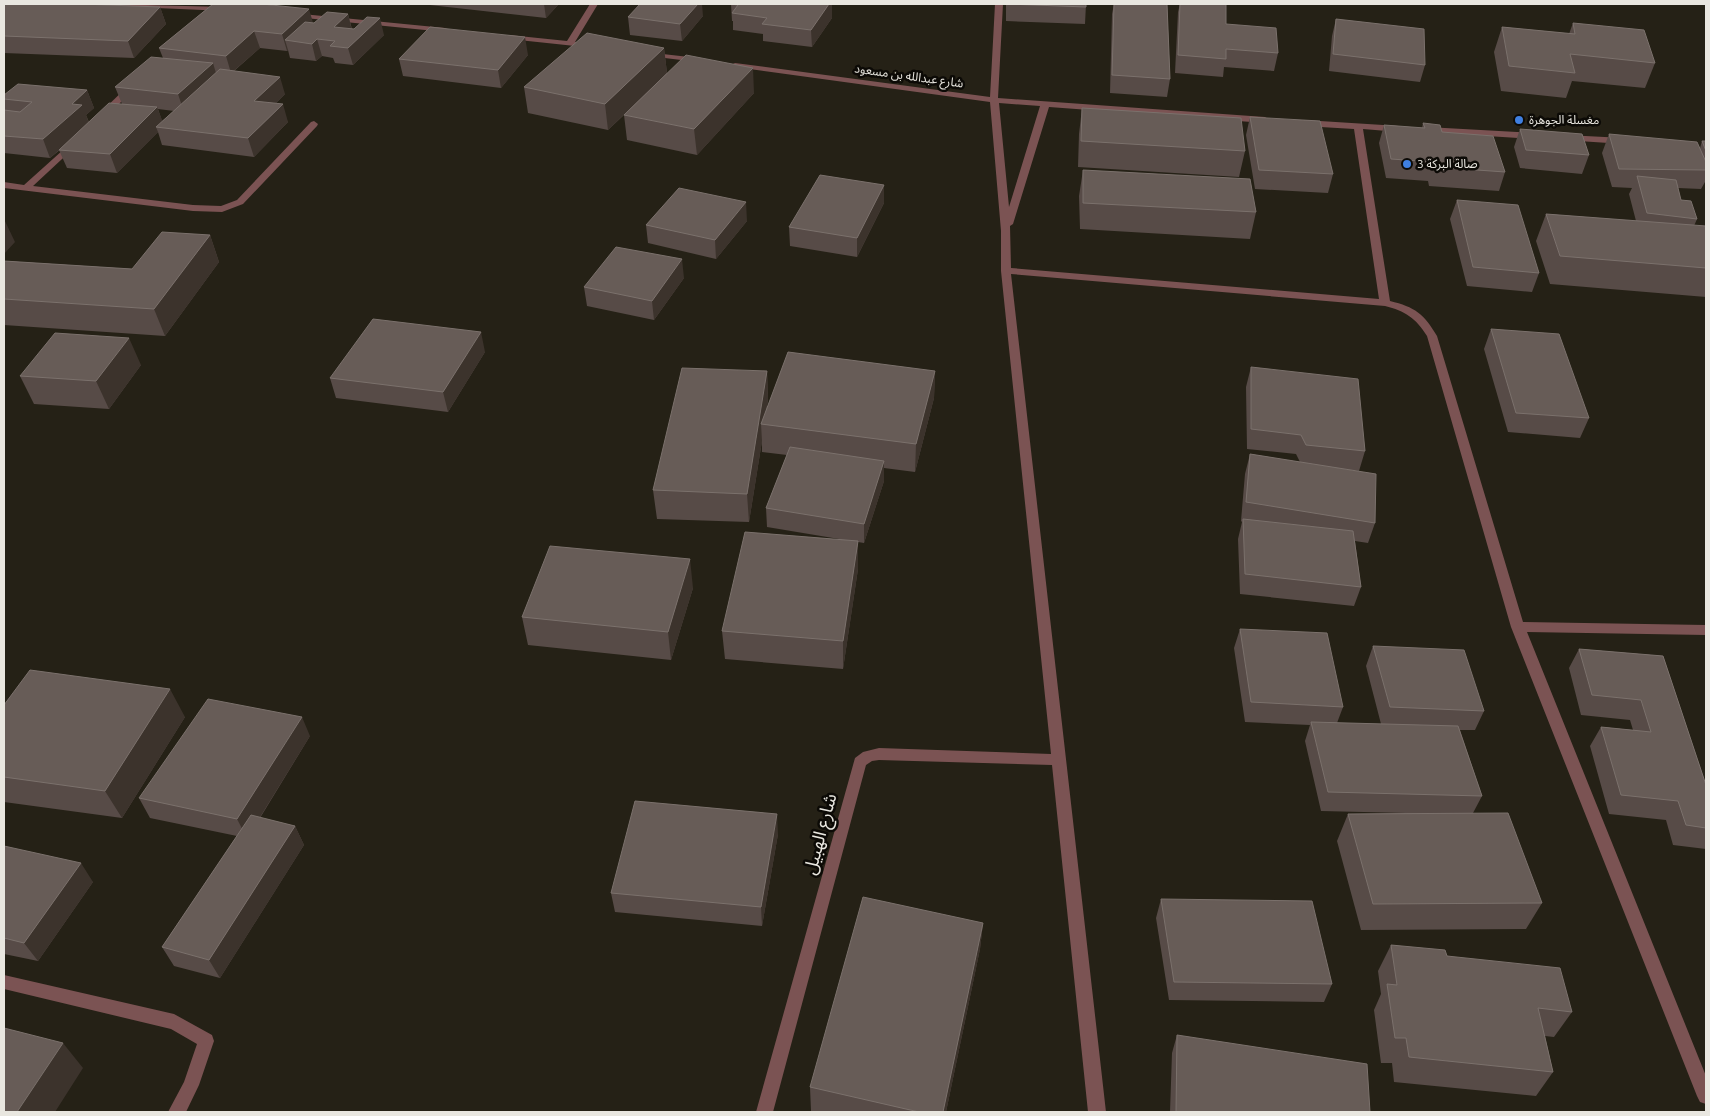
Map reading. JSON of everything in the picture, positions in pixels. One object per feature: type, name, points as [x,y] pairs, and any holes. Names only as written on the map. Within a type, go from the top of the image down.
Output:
[{"type":"street","points":[[110,4],[234,10]]},
{"type":"street","points":[[299,4],[286,14],[454,31]]},
{"type":"street","points":[[570,43],[594,4]]},
{"type":"street","points":[[999,4],[994,100],[1006,231],[1006,271],[1097,1112]]},
{"type":"street","points":[[202,21],[216,8]]},
{"type":"street","points":[[502,36],[599,47]]},
{"type":"street","points":[[639,52],[708,62]]},
{"type":"street","name":"شارع عبدالله بن مسعود","points":[[728,64],[994,100],[1278,121]]},
{"type":"street","points":[[97,121],[139,81]]},
{"type":"street","points":[[1006,231],[1045,104]]},
{"type":"street","points":[[1297,122],[1408,129]]},
{"type":"street","points":[[4,185],[193,208],[222,209],[240,202],[314,124]]},
{"type":"street","points":[[1358,127],[1385,303]]},
{"type":"street","points":[[1418,130],[1547,137]]},
{"type":"street","points":[[26,188],[83,134]]},
{"type":"street","points":[[1557,138],[1637,142]]},
{"type":"street","points":[[1006,271],[1385,303],[1411,309],[1424,323],[1432,336],[1518,627],[1706,1096]]},
{"type":"street","points":[[1518,627],[1706,630]]},
{"type":"street","name":"شارع الهبيل","points":[[764,1112],[860,762],[868,756],[879,754],[1060,760]]},
{"type":"street","points":[[4,982],[174,1022],[206,1041],[191,1085],[177,1112]]},
{"type":"building","points":[[4,4],[160,7],[128,41],[4,36]]},
{"type":"building","points":[[213,4],[262,4],[309,9],[282,34],[254,31],[226,56],[159,48]]},
{"type":"building","points":[[640,4],[698,4],[680,24],[628,17]]},
{"type":"building","points":[[731,4],[829,4],[811,30],[762,24],[767,18],[732,13],[738,5]]},
{"type":"building","points":[[1007,4],[1086,4],[1086,7]]},
{"type":"building","points":[[1114,4],[1167,4],[1170,79],[1112,75]]},
{"type":"building","points":[[1180,4],[1226,4],[1226,24],[1276,28],[1278,53],[1226,49],[1226,59],[1178,55]]},
{"type":"building","points":[[327,12],[348,14],[334,27],[354,29],[367,17],[380,18],[348,48],[330,46],[335,41],[317,39],[312,44],[285,40],[305,22],[314,23]]},
{"type":"building","points":[[1336,19],[1424,29],[1425,65],[1333,54]]},
{"type":"building","points":[[1573,23],[1644,30],[1655,63],[1570,54],[1575,73],[1509,66],[1502,27],[1575,34]]},
{"type":"building","points":[[430,27],[525,37],[498,70],[399,59]]},
{"type":"building","points":[[587,33],[664,48],[605,104],[524,87]]},
{"type":"building","points":[[686,55],[753,68],[694,129],[624,115]]},
{"type":"building","points":[[151,57],[213,63],[178,94],[115,87]]},
{"type":"building","points":[[220,69],[280,77],[254,101],[283,104],[248,138],[156,127]]},
{"type":"building","points":[[18,84],[87,90],[72,104],[82,105],[43,139],[4,136],[4,110],[20,112],[32,102],[4,99],[4,95]]},
{"type":"building","points":[[109,103],[157,107],[110,154],[59,150]]},
{"type":"building","points":[[1082,108],[1241,118],[1245,151],[1081,141]]},
{"type":"building","points":[[1250,117],[1320,121],[1333,174],[1259,170]]},
{"type":"building","points":[[1423,123],[1440,125],[1442,132],[1493,136],[1505,172],[1435,167],[1434,162],[1391,159],[1384,125],[1425,128]]},
{"type":"building","points":[[1520,129],[1582,134],[1589,155],[1526,150]]},
{"type":"building","points":[[1609,134],[1697,142],[1706,162],[1706,170],[1619,169]]},
{"type":"building","points":[[1702,141],[1706,141],[1706,151]]},
{"type":"building","points":[[1083,170],[1250,179],[1256,212],[1083,203]]},
{"type":"building","points":[[820,175],[884,185],[857,238],[789,227]]},
{"type":"building","points":[[1637,176],[1676,180],[1681,200],[1691,201],[1697,219],[1647,213]]},
{"type":"building","points":[[679,188],[746,202],[715,240],[646,225]]},
{"type":"building","points":[[1457,200],[1518,205],[1539,273],[1473,267]]},
{"type":"building","points":[[1546,214],[1706,226],[1706,268],[1560,256]]},
{"type":"building","points":[[162,232],[210,235],[154,309],[4,299],[4,261],[132,269]]},
{"type":"building","points":[[616,247],[682,259],[652,301],[584,287]]},
{"type":"building","points":[[373,319],[481,332],[443,392],[330,378]]},
{"type":"building","points":[[1491,329],[1559,334],[1589,418],[1516,413]]},
{"type":"building","points":[[55,333],[129,338],[96,381],[20,376]]},
{"type":"building","points":[[788,352],[935,371],[916,444],[761,424]]},
{"type":"building","points":[[1251,367],[1358,379],[1365,451],[1306,445],[1301,435],[1251,429]]},
{"type":"building","points":[[682,368],[767,371],[747,494],[653,490]]},
{"type":"building","points":[[790,447],[884,461],[864,524],[766,508]]},
{"type":"building","points":[[1250,454],[1376,474],[1375,523],[1246,502]]},
{"type":"building","points":[[1243,519],[1353,531],[1361,587],[1245,574]]},
{"type":"building","points":[[745,532],[858,541],[843,641],[722,631]]},
{"type":"building","points":[[550,546],[690,559],[668,632],[522,617]]},
{"type":"building","points":[[1240,629],[1327,633],[1343,707],[1251,702]]},
{"type":"building","points":[[1373,646],[1464,650],[1484,711],[1390,707]]},
{"type":"building","points":[[1579,649],[1663,656],[1706,785],[1706,828],[1686,825],[1678,801],[1621,795],[1601,727],[1651,732],[1641,700],[1592,695]]},
{"type":"building","points":[[30,670],[170,689],[105,791],[4,777],[4,705]]},
{"type":"building","points":[[208,699],[302,717],[237,819],[139,798]]},
{"type":"building","points":[[1311,722],[1458,726],[1482,796],[1328,792]]},
{"type":"building","points":[[635,801],[777,814],[761,907],[611,893]]},
{"type":"building","points":[[1508,813],[1542,903],[1373,904],[1348,814]]},
{"type":"building","points":[[251,815],[295,826],[209,960],[162,947]]},
{"type":"building","points":[[4,846],[81,863],[24,943],[4,938]]},
{"type":"building","points":[[863,897],[983,923],[943,1112],[919,1112],[810,1087]]},
{"type":"building","points":[[1161,899],[1312,901],[1332,984],[1174,982]]},
{"type":"building","points":[[1391,945],[1445,950],[1447,956],[1560,968],[1572,1012],[1538,1008],[1553,1072],[1409,1057],[1406,1038],[1395,1038],[1387,984],[1397,985]]},
{"type":"building","points":[[4,1028],[63,1043],[17,1112],[4,1112]]},
{"type":"building","points":[[1177,1035],[1367,1064],[1370,1112],[1176,1112]]},
{"type":"place","name":"مغسلة الجوهرة","points":[[1519,120]]},
{"type":"place","name":"صالة البركة 3","points":[[1407,164]]}]
